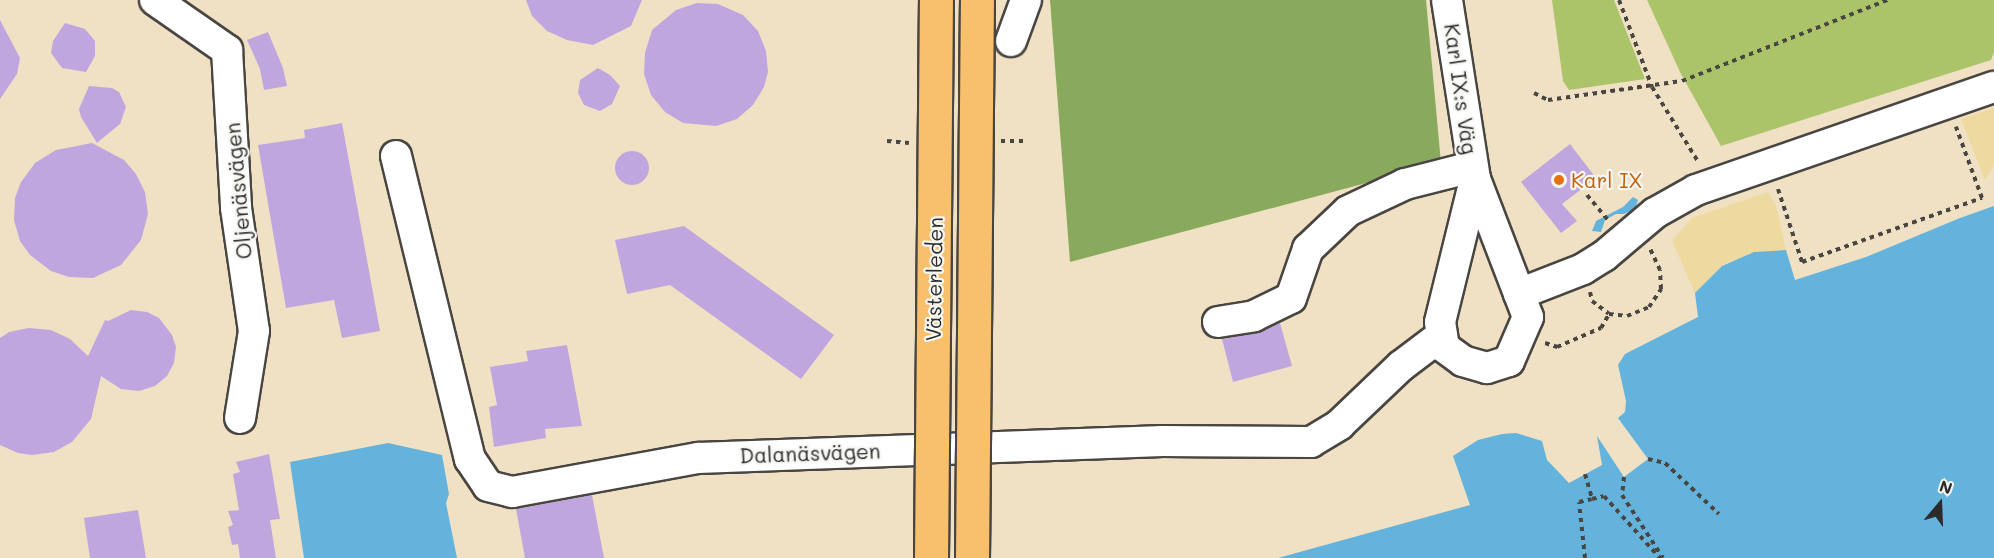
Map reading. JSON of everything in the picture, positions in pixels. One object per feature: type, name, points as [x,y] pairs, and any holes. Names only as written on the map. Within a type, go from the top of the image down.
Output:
[{"type":"highway","name":"Västerleden","points":[[931,558],[936,0]]},
{"type":"highway","name":"Västerleden","points":[[972,558],[976,0]]},
{"type":"street","name":"Oljenäsvägen","points":[[155,0],[227,50],[236,208],[254,331],[240,418]]},
{"type":"street","points":[[1011,41],[1026,0]]},
{"type":"street","name":"Karl IX:s Väg","points":[[1448,0],[1473,173],[1528,317],[1522,337],[1509,361],[1487,368],[1464,361],[1444,347],[1440,322],[1473,173]]},
{"type":"street","points":[[1519,294],[1583,269],[1604,256],[1634,230],[1676,200],[1994,87]]},
{"type":"street","name":"Dalanäsvägen","points":[[396,156],[470,459],[488,486],[512,492],[698,458],[1151,441],[1311,442],[1339,426],[1394,374],[1442,335]]},
{"type":"street","points":[[1218,322],[1254,316],[1291,298],[1308,249],[1348,211],[1405,184],[1473,173]]},
{"type":"path","points":[[1619,0],[1652,87],[1713,185]]},
{"type":"path","points":[[1534,93],[1548,100],[1682,81],[1887,0]]},
{"type":"path","points":[[1770,165],[1802,262],[1982,198],[1948,103]]},
{"type":"path","points":[[887,141],[910,142]]},
{"type":"path","points":[[1000,141],[1025,141]]},
{"type":"path","points":[[1587,195],[1602,213]]},
{"type":"path","points":[[1583,269],[1592,302],[1609,314],[1627,316],[1649,308],[1661,289],[1660,270],[1648,245],[1634,230]]},
{"type":"path","points":[[1522,337],[1557,347],[1601,328],[1609,314]]},
{"type":"path","points":[[1648,459],[1665,463],[1719,514]]},
{"type":"path","points":[[1585,474],[1592,499]]},
{"type":"path","points":[[1624,477],[1622,495],[1661,558]]},
{"type":"path","points":[[1585,558],[1579,502],[1604,496],[1661,558]]},
{"type":"green space","points":[[1050,0],[1426,0],[1441,163],[1070,262]]},
{"type":"green space","points":[[1552,0],[1614,0],[1645,79],[1569,90],[1563,81]]},
{"type":"green space","points":[[1647,0],[1994,0],[1994,52],[1991,60],[1721,146],[1681,74]]},
{"type":"sand","points":[[1994,108],[1994,166],[1985,180],[1961,119]]},
{"type":"sand","points":[[1768,192],[1776,206],[1786,250],[1754,252],[1722,265],[1695,293],[1672,241],[1692,218]]},
{"type":"water","points":[[1633,197],[1638,200],[1635,209],[1624,214],[1616,214],[1605,220],[1601,232],[1592,231],[1596,221],[1623,207]]},
{"type":"water","points":[[1994,206],[1994,558],[1278,558],[1470,505],[1453,456],[1478,440],[1502,434],[1516,433],[1542,441],[1547,460],[1569,483],[1602,465],[1597,436],[1624,477],[1648,459],[1618,418],[1625,412],[1626,401],[1618,365],[1625,354],[1698,317],[1695,293],[1722,266],[1754,252],[1786,250],[1795,280],[1866,257]]},
{"type":"water","points":[[388,443],[442,455],[449,494],[446,503],[457,558],[304,558],[290,462]]},
{"type":"building","points":[[526,0],[642,0],[631,26],[593,45],[567,40],[547,31],[532,16]]},
{"type":"building","points":[[697,3],[718,4],[743,15],[758,31],[766,51],[768,72],[764,87],[753,105],[737,119],[716,126],[683,123],[665,112],[651,95],[644,74],[645,53],[652,30],[676,10]]},
{"type":"building","points":[[0,20],[20,58],[17,74],[0,99]]},
{"type":"building","points":[[65,23],[85,29],[95,41],[95,56],[86,72],[62,68],[51,53],[53,41]]},
{"type":"building","points":[[268,32],[283,68],[287,86],[264,90],[260,69],[247,40]]},
{"type":"building","points":[[598,68],[610,75],[620,86],[612,104],[600,111],[584,105],[578,93],[580,80]]},
{"type":"building","points":[[89,86],[112,88],[119,92],[126,107],[120,124],[97,143],[81,117],[79,109]]},
{"type":"building","points":[[342,123],[380,331],[342,338],[334,300],[286,308],[258,145],[305,138],[304,130]]},
{"type":"building","points":[[92,143],[124,160],[136,174],[145,192],[148,214],[141,240],[121,265],[93,278],[69,277],[51,271],[30,255],[20,241],[14,220],[15,198],[21,182],[35,163],[56,150]]},
{"type":"building","name":"Karl IX","points":[[1570,144],[1596,178],[1562,204],[1577,221],[1561,233],[1521,182]]},
{"type":"building","points":[[632,151],[644,156],[649,168],[644,180],[632,185],[620,180],[615,168],[620,156]]},
{"type":"building","points":[[684,226],[834,335],[801,379],[670,285],[627,294],[615,240]]},
{"type":"building","points":[[131,310],[147,312],[159,318],[172,335],[176,347],[174,363],[167,376],[155,386],[139,391],[121,389],[101,376],[91,419],[72,442],[54,452],[32,455],[18,453],[0,445],[0,338],[9,332],[29,328],[51,330],[70,339],[88,356],[105,320],[108,321]]},
{"type":"building","points":[[1280,323],[1292,366],[1233,382],[1222,339],[1257,333]]},
{"type":"building","points":[[567,345],[582,426],[545,429],[546,438],[494,447],[489,407],[497,405],[490,367],[528,361],[526,351]]},
{"type":"building","points":[[269,454],[280,519],[270,520],[276,558],[240,558],[238,544],[232,545],[228,527],[233,525],[228,511],[239,510],[233,474],[240,472],[236,462]]},
{"type":"building","points":[[592,495],[604,558],[525,558],[516,509]]},
{"type":"building","points":[[138,510],[146,558],[90,558],[84,518]]},
{"type":"place","name":"Karl IX","points":[[1559,180]]}]
